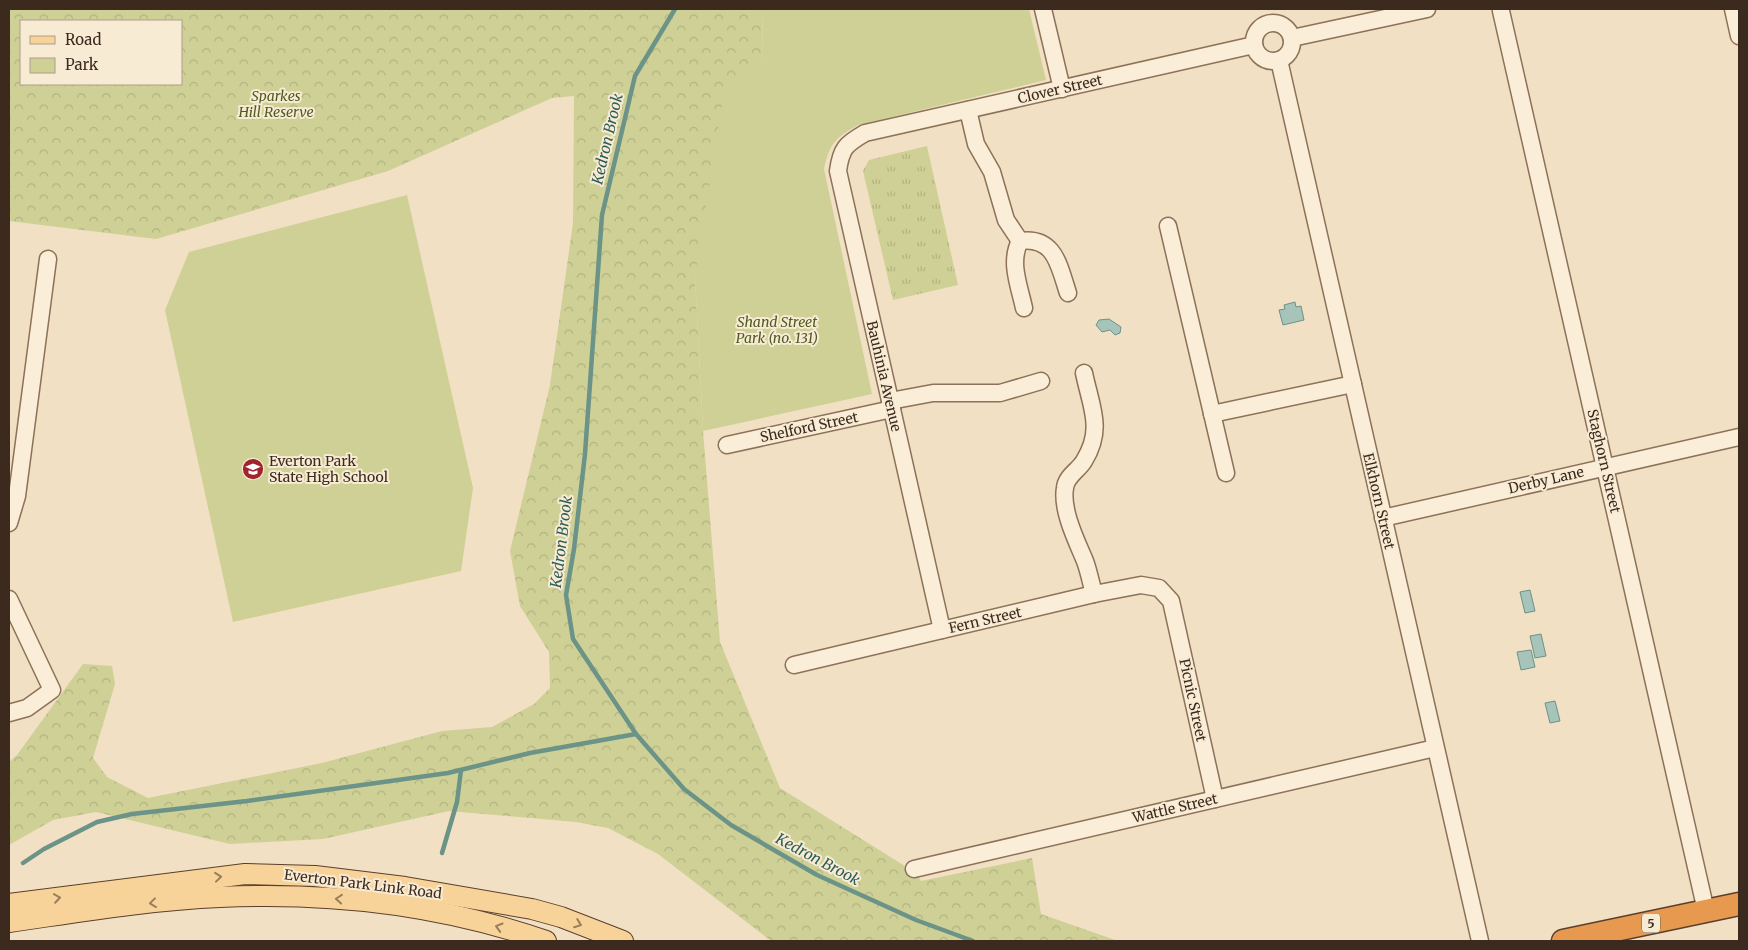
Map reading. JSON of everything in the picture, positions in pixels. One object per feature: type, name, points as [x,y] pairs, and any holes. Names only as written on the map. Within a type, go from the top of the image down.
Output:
[{"type":"highway","name":"5","points":[[1563,941],[1739,904]]},
{"type":"main road","name":"Everton Park Link Road","points":[[9,904],[245,874],[315,876],[405,887],[532,910],[561,917],[622,941]]},
{"type":"main road","name":"Everton Park Link Road","points":[[9,922],[200,898],[305,896],[391,905],[441,913],[546,941]]},
{"type":"street","points":[[1043,9],[1062,89]]},
{"type":"street","points":[[1292,38],[1427,9]]},
{"type":"street","points":[[1733,9],[1739,36]]},
{"type":"street","name":"Staghorn Street","points":[[1498,10],[1706,911]]},
{"type":"street","points":[[1269,16],[1282,24],[1292,38],[1293,44],[1288,54],[1279,60],[1263,58],[1254,45],[1256,33],[1269,16]]},
{"type":"street","name":"Clover Street","points":[[865,133],[1254,45]]},
{"type":"street","name":"Elkhorn Street","points":[[1279,60],[1480,941]]},
{"type":"street","points":[[968,110],[976,144],[992,172],[1006,220],[1020,241]]},
{"type":"street","name":"Bauhinia Avenue","points":[[865,133],[848,143],[840,155],[838,171],[942,630]]},
{"type":"street","points":[[1168,226],[1226,473]]},
{"type":"street","points":[[1020,241],[1032,239],[1046,244],[1058,261],[1068,293]]},
{"type":"street","points":[[1020,241],[1015,251],[1013,262],[1024,308]]},
{"type":"street","points":[[9,523],[17,496],[48,259]]},
{"type":"street","points":[[1084,373],[1097,432],[1083,463],[1070,476],[1065,486],[1064,497],[1075,541],[1085,563],[1094,594]]},
{"type":"street","name":"Shelford Street","points":[[727,445],[933,393],[1000,393],[1041,380]]},
{"type":"street","points":[[1212,414],[1353,384]]},
{"type":"street","name":"Derby Lane","points":[[1383,518],[1739,437]]},
{"type":"street","name":"Fern Street","points":[[794,665],[1094,594],[1141,585],[1159,588],[1171,601]]},
{"type":"street","points":[[9,598],[52,690],[27,708],[9,714]]},
{"type":"street","name":"Picnic Street","points":[[1171,601],[1215,799]]},
{"type":"street","name":"Wattle Street","points":[[914,869],[1436,748]]},
{"type":"green space","name":"Sparkes Hill Reserve","points":[[9,9],[763,9],[762,63],[695,276],[703,431],[720,642],[780,788],[916,873],[921,881],[1032,858],[1041,914],[1118,941],[771,941],[658,854],[608,828],[576,822],[449,811],[323,839],[230,844],[96,812],[53,820],[9,845],[9,762],[17,755],[83,664],[112,666],[115,684],[93,758],[107,777],[148,798],[322,763],[442,731],[492,727],[534,704],[550,688],[549,652],[520,606],[510,551],[550,385],[573,223],[574,96],[552,98],[388,171],[156,239],[9,221]]},
{"type":"green space","name":"Shand Street Park (no. 131)","points":[[763,9],[1029,9],[1046,80],[858,125],[835,142],[831,147],[824,169],[872,394],[703,431],[695,276],[725,86],[762,62]]},
{"type":"green space","points":[[927,146],[958,285],[893,300],[863,171],[869,160]]},
{"type":"green space","points":[[407,195],[473,488],[461,571],[233,622],[165,310],[189,252]]},
{"type":"water","points":[[1295,302],[1296,307],[1301,306],[1304,320],[1283,325],[1279,310],[1285,309],[1284,305]]},
{"type":"water","points":[[1109,319],[1121,327],[1120,333],[1115,335],[1110,330],[1102,332],[1096,325],[1099,320]]},
{"type":"water","points":[[1530,590],[1535,611],[1525,613],[1520,592]]},
{"type":"water","points":[[1541,634],[1546,656],[1535,658],[1530,636]]},
{"type":"water","points":[[1531,650],[1535,667],[1521,670],[1517,652]]},
{"type":"water","points":[[1555,701],[1560,721],[1550,723],[1545,703]]},
{"type":"waterway","name":"Kedron Brook","points":[[675,9],[635,76],[602,215],[585,454],[574,549],[566,595],[573,639],[636,734],[684,789],[731,825],[817,875],[916,920],[973,941]]},
{"type":"waterway","points":[[23,863],[44,849],[97,822],[132,814],[247,801],[448,773],[530,753],[636,734]]},
{"type":"waterway","points":[[442,853],[457,802],[461,770]]},
{"type":"place","name":"Everton Park State High School","points":[[253,469]]}]
